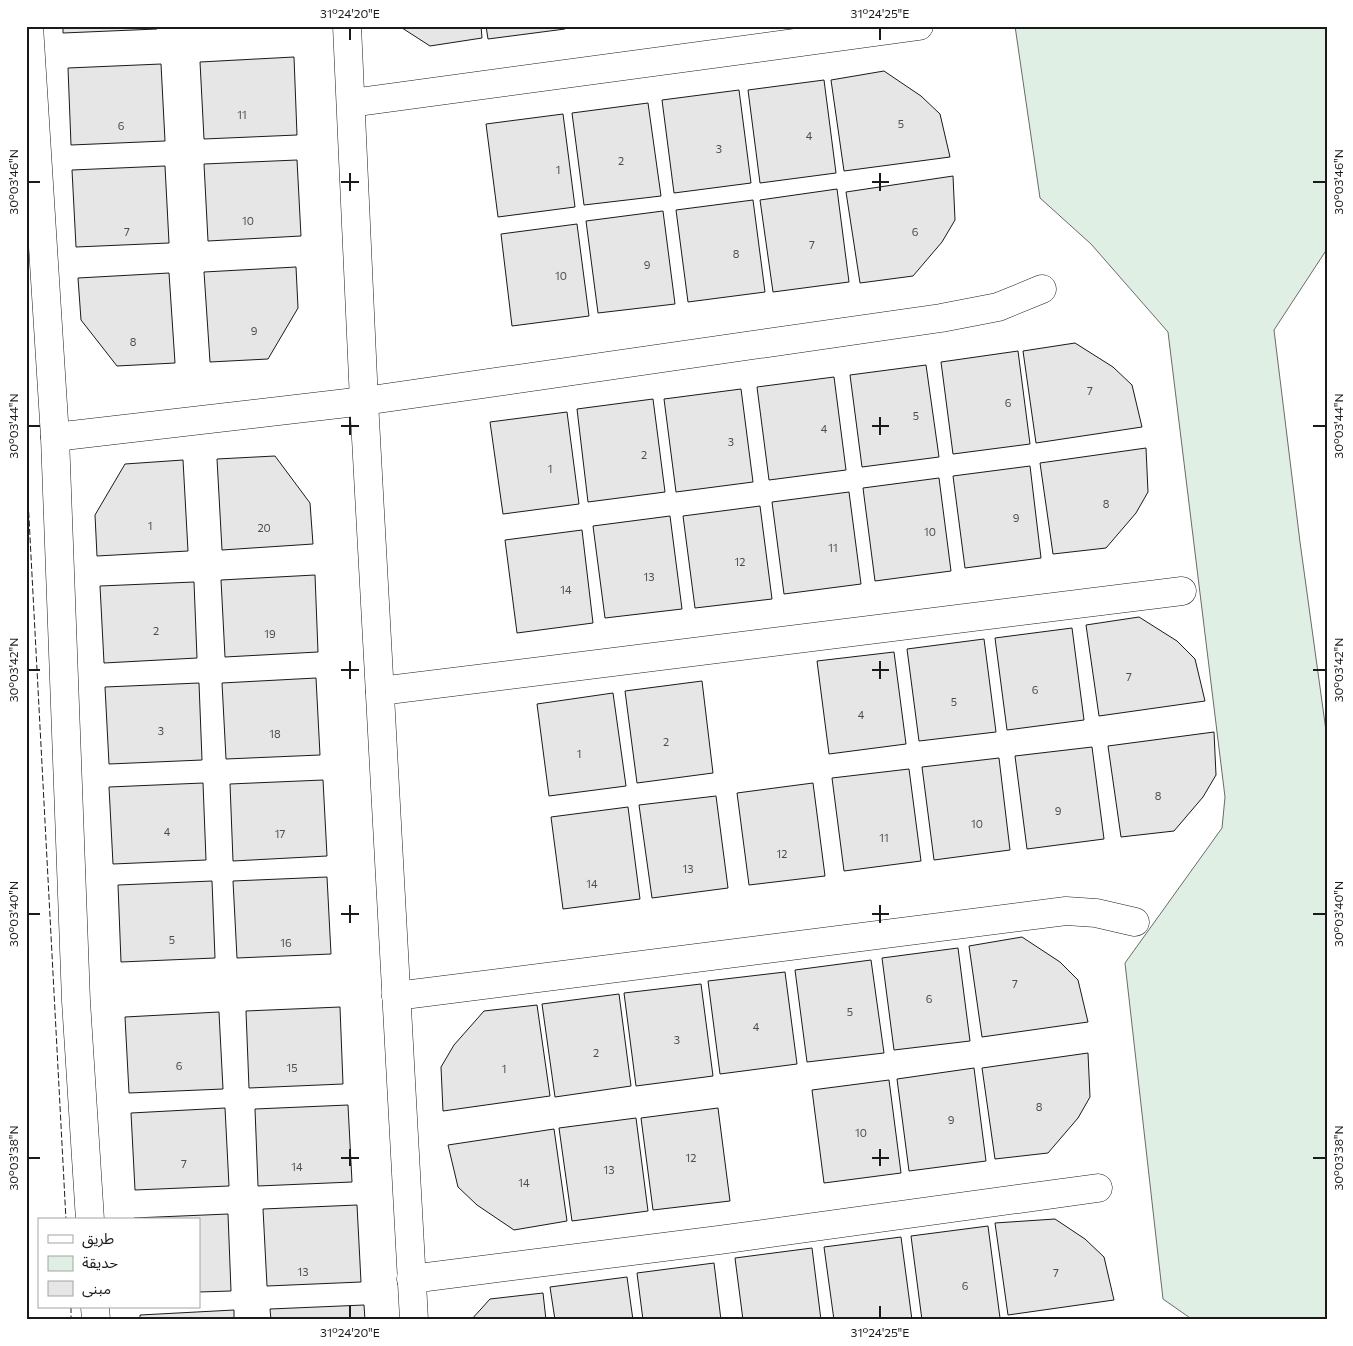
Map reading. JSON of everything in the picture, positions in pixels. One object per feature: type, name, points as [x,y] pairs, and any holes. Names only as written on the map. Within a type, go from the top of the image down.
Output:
[{"type":"street","points":[[29,26],[55,437],[76,1001],[90,1218]]},
{"type":"street","points":[[347,26],[364,401],[414,1320]]},
{"type":"street","points":[[351,103],[919,26]]},
{"type":"street","points":[[55,437],[364,401],[941,318],[998,307],[1042,289]]},
{"type":"street","points":[[380,691],[1182,591]]},
{"type":"street","points":[[396,996],[1066,911],[1096,913],[1135,922]]},
{"type":"street","points":[[411,1279],[719,1240],[1098,1188]]},
{"type":"green space","points":[[1015,26],[1327,26],[1327,249],[1274,330],[1300,542],[1327,738],[1327,1320],[1193,1320],[1163,1299],[1125,963],[1222,828],[1225,797],[1168,332],[1091,244],[1040,198]]},
{"type":"building","points":[[63,26],[157,26],[157,29],[63,33]]},
{"type":"building","points":[[399,26],[481,26],[482,38],[430,46]]},
{"type":"building","points":[[486,26],[564,26],[565,29],[488,39]]},
{"type":"building","points":[[294,57],[297,135],[204,139],[200,62]]},
{"type":"building","points":[[161,64],[165,141],[71,145],[68,68]]},
{"type":"building","points":[[884,71],[921,96],[940,114],[950,157],[844,171],[831,80]]},
{"type":"building","points":[[824,80],[836,173],[760,183],[748,90]]},
{"type":"building","points":[[739,90],[751,183],[674,193],[662,100]]},
{"type":"building","points":[[648,103],[661,196],[584,205],[572,113]]},
{"type":"building","points":[[563,114],[575,207],[498,217],[486,124]]},
{"type":"building","points":[[297,160],[301,236],[208,241],[204,164]]},
{"type":"building","points":[[165,166],[169,243],[76,247],[72,170]]},
{"type":"building","points":[[953,176],[955,220],[942,242],[913,276],[860,283],[846,192]]},
{"type":"building","points":[[837,189],[849,282],[773,292],[760,200]]},
{"type":"building","points":[[753,200],[765,292],[688,302],[676,210]]},
{"type":"building","points":[[663,211],[675,304],[598,313],[586,221]]},
{"type":"building","points":[[577,224],[589,316],[512,326],[501,234]]},
{"type":"building","points":[[296,267],[298,308],[268,359],[210,362],[204,272]]},
{"type":"building","points":[[169,273],[175,363],[117,366],[81,320],[78,278]]},
{"type":"building","points":[[1075,343],[1113,367],[1132,385],[1142,427],[1036,443],[1023,351]]},
{"type":"building","points":[[1018,351],[1030,444],[953,454],[941,362]]},
{"type":"building","points":[[926,365],[939,457],[862,467],[850,375]]},
{"type":"building","points":[[834,377],[846,470],[769,480],[757,387]]},
{"type":"building","points":[[741,389],[753,482],[676,492],[664,399]]},
{"type":"building","points":[[653,399],[665,492],[588,502],[577,409]]},
{"type":"building","points":[[567,412],[579,504],[503,514],[490,422]]},
{"type":"building","points":[[1146,448],[1148,492],[1136,513],[1106,548],[1053,554],[1040,463]]},
{"type":"building","points":[[275,456],[310,503],[313,544],[222,550],[217,459]]},
{"type":"building","points":[[183,460],[188,551],[97,556],[95,515],[125,464]]},
{"type":"building","points":[[1030,466],[1041,558],[965,568],[953,476]]},
{"type":"building","points":[[939,478],[951,571],[875,581],[863,488]]},
{"type":"building","points":[[849,492],[861,584],[784,594],[772,502]]},
{"type":"building","points":[[760,506],[772,599],[695,608],[683,516]]},
{"type":"building","points":[[670,516],[682,609],[605,618],[593,526]]},
{"type":"building","points":[[582,530],[593,623],[517,633],[505,540]]},
{"type":"building","points":[[315,575],[318,652],[225,657],[221,580]]},
{"type":"building","points":[[194,582],[197,658],[104,663],[100,586]]},
{"type":"building","points":[[1139,617],[1177,641],[1195,659],[1205,701],[1099,716],[1086,625]]},
{"type":"building","points":[[1072,628],[1084,720],[1007,730],[995,638]]},
{"type":"building","points":[[984,639],[996,732],[919,741],[907,649]]},
{"type":"building","points":[[894,652],[906,744],[829,754],[817,661]]},
{"type":"building","points":[[316,678],[320,755],[226,759],[222,683]]},
{"type":"building","points":[[702,681],[713,773],[637,783],[625,691]]},
{"type":"building","points":[[199,683],[202,760],[109,764],[105,687]]},
{"type":"building","points":[[613,693],[626,786],[549,796],[537,704]]},
{"type":"building","points":[[1214,732],[1216,775],[1203,797],[1174,831],[1121,837],[1108,746]]},
{"type":"building","points":[[1092,747],[1104,839],[1027,849],[1015,756]]},
{"type":"building","points":[[999,758],[1010,850],[934,860],[922,767]]},
{"type":"building","points":[[909,769],[921,861],[844,871],[832,778]]},
{"type":"building","points":[[323,780],[327,856],[233,861],[230,784]]},
{"type":"building","points":[[203,783],[206,860],[113,864],[109,787]]},
{"type":"building","points":[[813,783],[825,876],[749,885],[737,793]]},
{"type":"building","points":[[716,796],[728,888],[652,898],[639,805]]},
{"type":"building","points":[[628,807],[640,899],[563,909],[551,817]]},
{"type":"building","points":[[327,877],[331,954],[237,958],[233,881]]},
{"type":"building","points":[[212,881],[215,958],[121,962],[118,885]]},
{"type":"building","points":[[1022,937],[1060,962],[1078,980],[1088,1022],[982,1037],[969,946]]},
{"type":"building","points":[[958,948],[970,1041],[894,1050],[882,958]]},
{"type":"building","points":[[871,960],[884,1053],[807,1062],[795,970]]},
{"type":"building","points":[[785,972],[797,1064],[720,1074],[708,981]]},
{"type":"building","points":[[701,984],[713,1076],[636,1086],[624,993]]},
{"type":"building","points":[[619,994],[631,1086],[555,1097],[542,1004]]},
{"type":"building","points":[[537,1005],[550,1096],[443,1111],[441,1067],[454,1045],[484,1011]]},
{"type":"building","points":[[340,1007],[343,1084],[249,1088],[246,1011]]},
{"type":"building","points":[[219,1012],[223,1089],[129,1093],[125,1017]]},
{"type":"building","points":[[1088,1053],[1090,1097],[1078,1118],[1048,1153],[995,1159],[982,1068]]},
{"type":"building","points":[[974,1068],[986,1161],[909,1171],[897,1079]]},
{"type":"building","points":[[889,1080],[901,1173],[824,1183],[812,1090]]},
{"type":"building","points":[[348,1105],[352,1182],[258,1186],[255,1109]]},
{"type":"building","points":[[225,1108],[229,1186],[135,1190],[131,1113]]},
{"type":"building","points":[[718,1108],[730,1201],[653,1210],[641,1118]]},
{"type":"building","points":[[636,1118],[648,1211],[572,1221],[559,1128]]},
{"type":"building","points":[[554,1129],[567,1221],[514,1230],[477,1205],[458,1187],[448,1145]]},
{"type":"building","points":[[357,1205],[361,1282],[267,1286],[263,1209]]},
{"type":"building","points":[[228,1214],[231,1291],[200,1292],[200,1218],[134,1218]]},
{"type":"building","points":[[1055,1219],[1085,1239],[1104,1257],[1114,1300],[1008,1315],[995,1223]]},
{"type":"building","points":[[988,1226],[1000,1318],[988,1320],[922,1320],[911,1236]]},
{"type":"building","points":[[901,1237],[912,1320],[834,1320],[824,1247]]},
{"type":"building","points":[[812,1248],[821,1320],[743,1320],[735,1258]]},
{"type":"building","points":[[714,1263],[721,1320],[643,1320],[637,1273]]},
{"type":"building","points":[[627,1277],[633,1320],[555,1320],[550,1287]]},
{"type":"building","points":[[543,1293],[546,1320],[471,1320],[490,1299]]},
{"type":"building","points":[[364,1305],[365,1320],[271,1320],[270,1309]]},
{"type":"building","points":[[234,1310],[234,1320],[140,1320],[140,1315]]},
{"type":"fence","points":[[26,461],[66,1218]]},
{"type":"fence","points":[[71,1308],[71,1320]]}]
